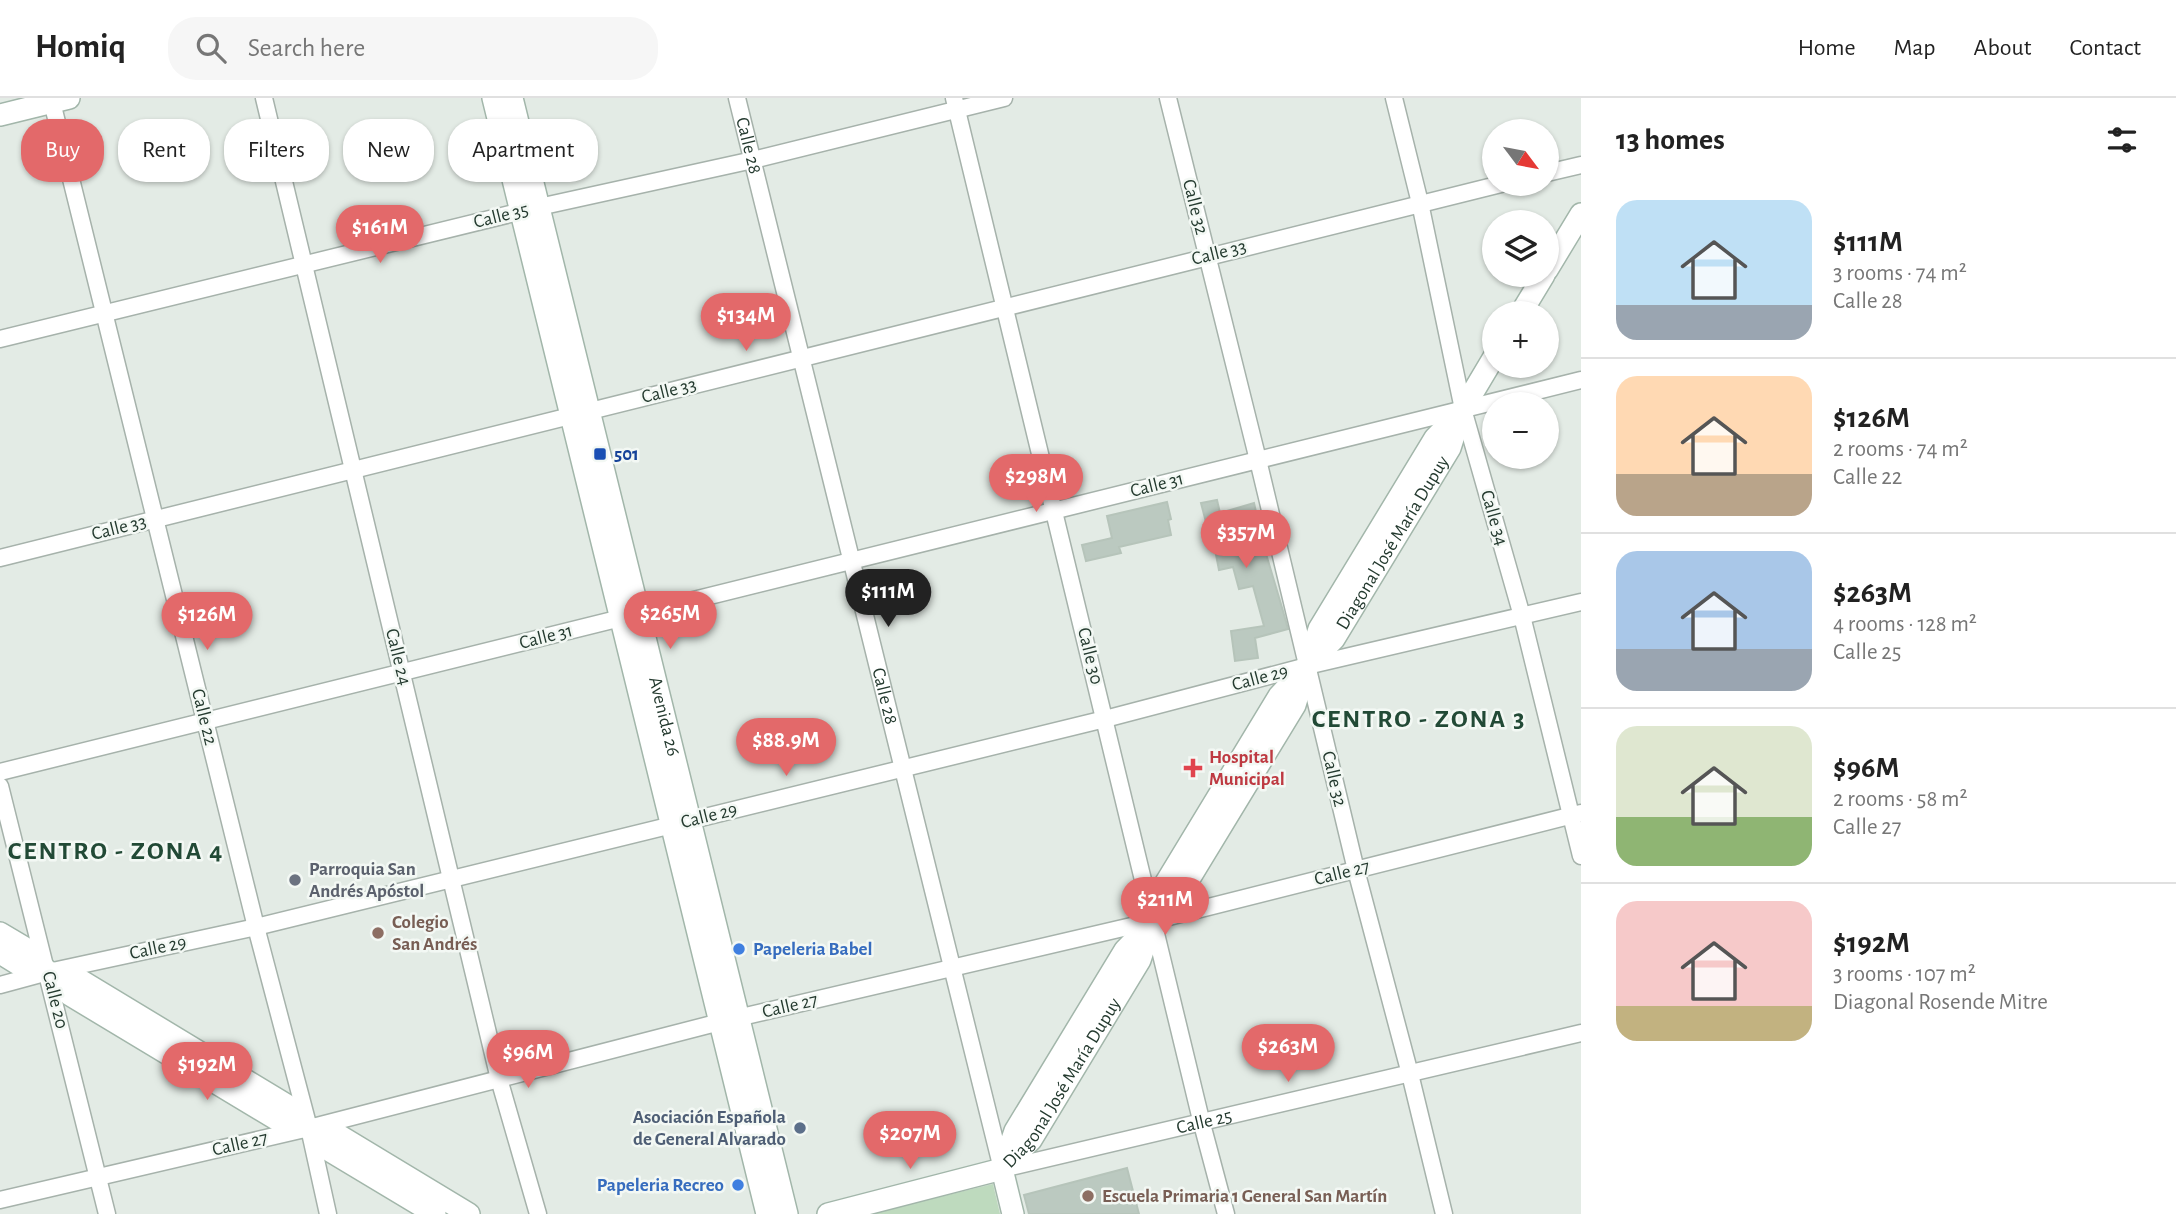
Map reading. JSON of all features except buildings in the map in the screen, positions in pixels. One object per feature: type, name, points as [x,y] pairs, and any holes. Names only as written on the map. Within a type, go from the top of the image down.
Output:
[{"type":"main road","name":"Avenida 26","points":[[493,98],[530,209]]},
{"type":"main road","name":"Avenida 26","points":[[512,98],[530,209],[580,414],[730,1020],[787,1214]]},
{"type":"main road","points":[[0,115],[57,99]]},
{"type":"main road","points":[[1559,251],[1581,214]]},
{"type":"main road","name":"Diagonal José María Dupuy","points":[[1002,1170],[1031,1140],[1140,960],[1153,921],[1180,894],[1295,705],[1307,666],[1334,639],[1407,519],[1450,448],[1463,410],[1482,378]]},
{"type":"main road","points":[[0,933],[27,949],[48,972]]},
{"type":"main road","points":[[0,953],[18,964],[80,980],[290,1107],[330,1151],[435,1214]]},
{"type":"main road","name":"Avenida 26","points":[[730,1020],[767,1214]]},
{"type":"main road","points":[[309,1128],[340,1136],[469,1214]]},
{"type":"main road","name":"Calle 25","points":[[828,1214],[1002,1170]]},
{"type":"main road","name":"Calle 28","points":[[1002,1170],[1013,1214]]},
{"type":"street","name":"Calle 24","points":[[264,98],[499,1079],[538,1214]]},
{"type":"street","name":"Calle 28","points":[[737,98],[1002,1170]]},
{"type":"street","name":"Calle 35","points":[[0,339],[530,209],[752,160],[955,104],[1004,98]]},
{"type":"street","name":"Calle 32","points":[[1168,98],[1356,870],[1444,1214]]},
{"type":"street","name":"Calle 34","points":[[1394,98],[1420,203],[1463,410],[1576,814],[1581,856]]},
{"type":"street","name":"Calle 22","points":[[57,99],[104,312],[256,927],[309,1128],[328,1214]]},
{"type":"street","name":"Calle 30","points":[[955,104],[1226,1214]]},
{"type":"street","points":[[1559,170],[1581,165]]},
{"type":"street","name":"Calle 33","points":[[0,558],[1482,188]]},
{"type":"street","name":"Calle 31","points":[[0,772],[1581,380]]},
{"type":"street","name":"Calle 29","points":[[0,985],[256,927],[1105,719],[1307,666],[1581,602]]},
{"type":"street","name":"Calle 20","points":[[0,786],[107,1214]]},
{"type":"street","name":"Calle 27","points":[[0,1200],[309,1128],[730,1020],[1153,921],[1576,814]]},
{"type":"street","name":"Calle 25","points":[[1002,1170],[1581,1033]]},
{"type":"green space","points":[[993,1184],[1000,1214],[868,1214]]},
{"type":"place","name":"501","points":[[600,454]]},
{"type":"place","name":"Hospital Municipal","points":[[1193,768]]},
{"type":"place","name":"Parroquia San Andrés Apóstol","points":[[295,880]]},
{"type":"place","name":"Colegio San Andrés","points":[[378,933]]},
{"type":"place","name":"Papeleria Babel","points":[[739,949]]},
{"type":"place","name":"Asociación Española de General Alvarado","points":[[800,1128]]},
{"type":"place","name":"Papeleria Recreo","points":[[738,1185]]},
{"type":"place","name":"Escuela Primaria 1 General San Martín","points":[[1088,1196]]},
{"type":"district","name":"CENTRO - ZONA 3","points":[[1419,719]]},
{"type":"district","name":"CENTRO - ZONA 4","points":[[116,851]]}]
